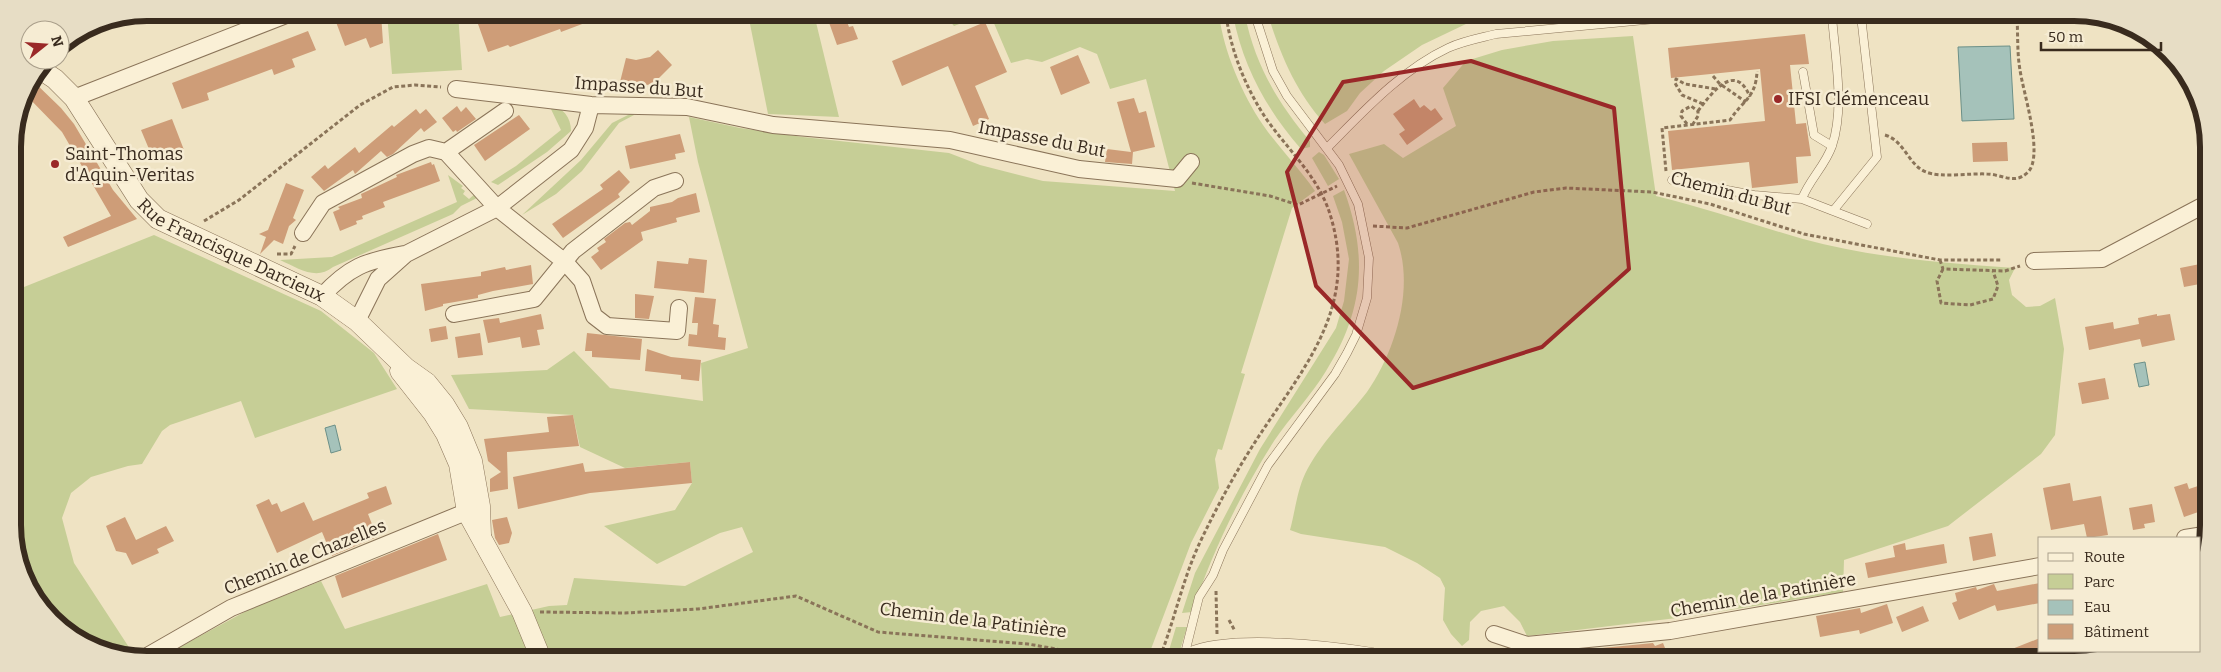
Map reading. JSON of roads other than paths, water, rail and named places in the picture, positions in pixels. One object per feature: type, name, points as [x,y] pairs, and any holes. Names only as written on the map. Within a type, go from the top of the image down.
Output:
[{"type":"street","points":[[74,98],[268,22]]},
{"type":"street","name":"Rue Francisque Darcieux","points":[[45,73],[74,98],[139,200],[158,219],[322,296],[357,322],[384,349],[427,383],[444,404],[458,427],[472,461],[474,509],[481,535],[522,612],[538,651]]},
{"type":"street","name":"Impasse du But","points":[[456,88],[591,105],[687,107],[773,125],[950,140],[1079,169],[1177,179],[1191,162]]},
{"type":"street","points":[[357,322],[378,279],[406,254],[497,208],[571,150],[585,128],[591,105]]},
{"type":"street","points":[[446,152],[505,111]]},
{"type":"street","points":[[303,233],[323,203],[413,154],[429,148],[446,152],[497,208],[565,262],[582,281],[594,316],[607,326],[677,331],[679,308]]},
{"type":"street","points":[[454,314],[534,299],[573,251],[654,188],[675,181]]},
{"type":"street","points":[[2034,261],[2102,259],[2200,207]]},
{"type":"street","points":[[322,296],[347,272],[375,259],[406,254]]},
{"type":"street","name":"Chemin de Chazelles","points":[[156,651],[231,608],[474,509]]},
{"type":"street","name":"Chemin de la Patinière","points":[[1494,634],[1527,645],[1670,631],[2038,566]]},
{"type":"street","points":[[1236,650],[1249,648],[1279,650]]},
{"type":"lane","points":[[1186,650],[1199,597],[1214,575],[1223,550],[1268,465],[1335,374],[1356,335],[1366,298],[1369,258],[1358,204],[1348,180],[1327,148],[1287,96],[1273,71],[1257,21]]},
{"type":"lane","points":[[1327,148],[1373,101],[1416,69],[1456,46],[1496,34],[1632,21]]},
{"type":"lane","points":[[1802,200],[1806,188],[1820,170],[1832,146],[1839,110],[1832,21]]},
{"type":"lane","points":[[1833,210],[1877,157],[1862,21]]},
{"type":"lane","points":[[1803,72],[1814,135],[1832,146]]},
{"type":"lane","points":[[1672,180],[1754,195],[1802,200],[1868,224]]},
{"type":"water","points":[[2010,46],[2014,119],[1962,121],[1958,47]]},
{"type":"water","points":[[2145,362],[2149,385],[2139,387],[2134,364]]},
{"type":"water","points":[[335,425],[341,450],[331,453],[325,428]]},
{"type":"place","name":"IFSI Clémenceau","points":[[1778,99]]},
{"type":"place","name":"Saint-Thomas d'Aquin-Veritas","points":[[55,164]]}]
